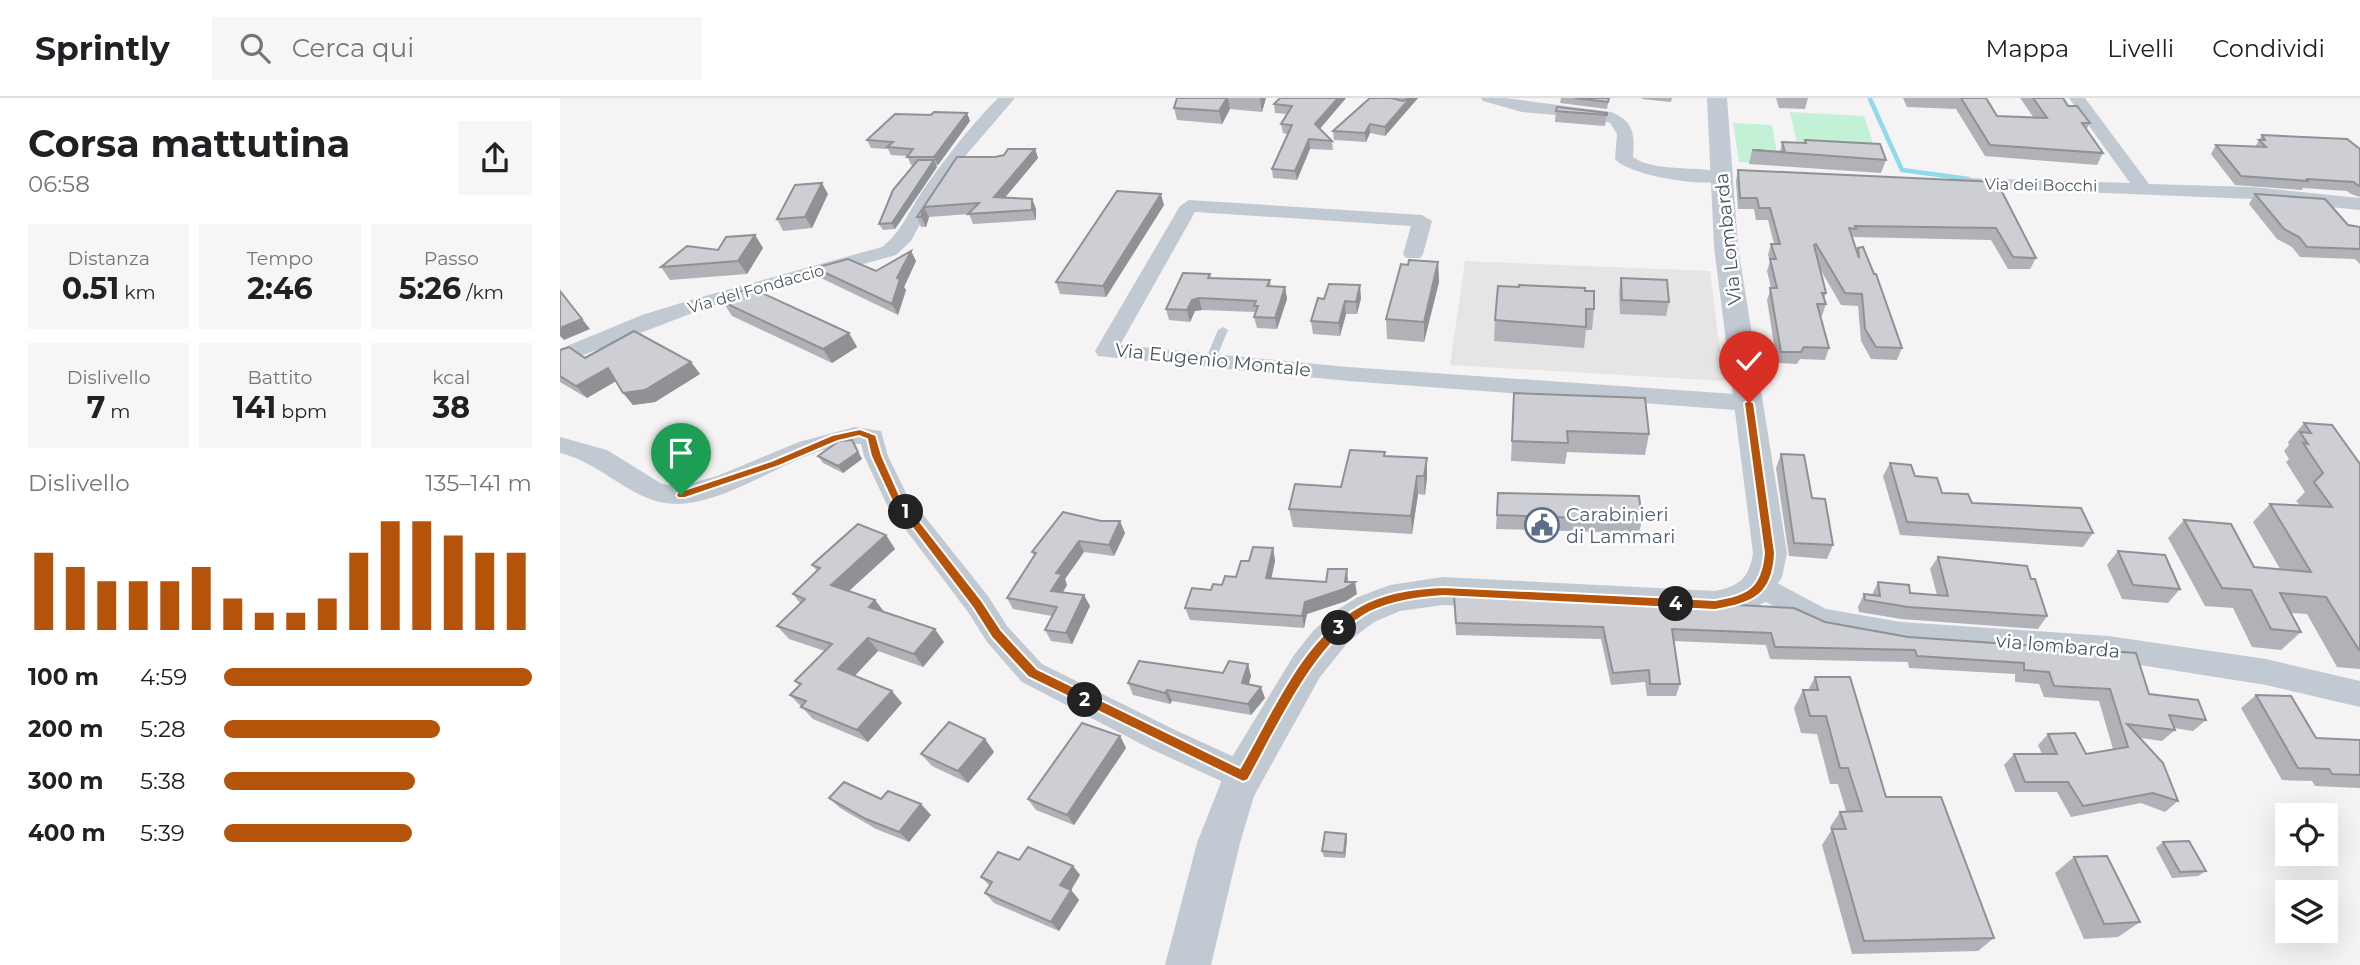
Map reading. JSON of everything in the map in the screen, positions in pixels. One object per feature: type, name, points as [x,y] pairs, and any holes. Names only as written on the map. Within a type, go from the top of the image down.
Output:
[{"type":"street","name":"Via del Fondaccio","points":[[560,357],[649,320],[701,303],[889,251],[901,244],[919,210],[974,133],[1007,98]]},
{"type":"street","points":[[1489,98],[1522,107],[1592,113],[1613,118],[1622,124],[1626,134],[1624,159],[1630,165],[1643,170],[1729,174]]},
{"type":"street","name":"Via Lombarda","points":[[1717,98],[1729,174],[1726,247],[1770,553],[1769,570],[1762,586]]},
{"type":"street","points":[[2077,98],[2142,187]]},
{"type":"street","name":"Via dei Bocchi","points":[[1948,183],[2142,187],[2253,193],[2360,204]]},
{"type":"street","name":"Via Eugenio Montale","points":[[1413,254],[1422,221],[1189,206],[1106,351],[1749,403]]},
{"type":"street","points":[[560,445],[587,451],[657,493],[681,495],[775,464],[836,438],[860,433],[872,437],[876,456],[896,498],[978,604],[996,634],[1032,673],[1243,776]]},
{"type":"street","points":[[1188,965],[1228,815],[1243,776],[1300,676],[1327,639],[1356,615],[1411,593],[1443,592],[1715,605],[1743,600],[1762,586]]},
{"type":"street","name":"via lombarda","points":[[1762,586],[1820,621],[1901,634],[2108,648],[2266,673],[2360,694]]},
{"type":"lane","points":[[1210,361],[1223,330]]},
{"type":"shaded area","points":[[1465,261],[1710,271],[1724,381],[1450,365]]},
{"type":"green space","points":[[1790,112],[1864,116],[1876,152],[1798,148]]},
{"type":"green space","points":[[1733,123],[1772,125],[1779,164],[1739,162]]},
{"type":"building","points":[[1177,98],[1227,98],[1219,111],[1174,108]]},
{"type":"building","points":[[1280,98],[1338,98],[1315,124],[1332,141],[1309,139],[1295,171],[1272,169],[1292,125],[1281,124],[1292,106],[1274,104]]},
{"type":"building","points":[[1370,98],[1403,101],[1410,98],[1385,127],[1370,124],[1365,133],[1333,131]]},
{"type":"building","points":[[1575,98],[1609,98],[1608,102]]},
{"type":"building","points":[[1961,98],[1986,98],[1997,116],[2047,118],[2033,98],[2063,98],[2068,106],[2077,106],[2090,123],[2082,123],[2103,153],[1990,145]]},
{"type":"building","points":[[1557,107],[1607,113],[1607,115],[1556,111]]},
{"type":"building","points":[[934,112],[967,113],[934,157],[907,157],[913,149],[887,147],[893,142],[867,140],[895,114],[931,115]]},
{"type":"building","points":[[2262,135],[2347,139],[2360,149],[2360,186],[2354,182],[2241,176],[2216,145],[2266,147],[2259,140],[2265,140]]},
{"type":"building","points":[[1805,140],[1880,144],[1886,160],[1752,150],[1785,152],[1782,142],[1806,143]]},
{"type":"building","points":[[1008,149],[1035,149],[994,197],[1032,199],[1032,210],[968,214],[979,203],[924,207],[921,217],[917,217],[957,157],[995,157],[1004,155]]},
{"type":"building","points":[[918,160],[934,160],[892,223],[879,224],[893,190]]},
{"type":"building","points":[[1738,170],[1997,182],[2036,258],[2013,257],[1996,228],[1849,228],[1859,258],[1858,248],[1863,247],[1876,274],[1902,348],[1876,347],[1865,329],[1862,294],[1845,293],[1816,244],[1814,245],[1826,293],[1822,293],[1826,304],[1817,304],[1829,348],[1804,347],[1801,352],[1781,352],[1770,288],[1777,288],[1770,259],[1776,259],[1771,244],[1780,244],[1770,208],[1759,208],[1757,198],[1740,198]]},
{"type":"building","points":[[822,183],[805,217],[777,219],[795,185]]},
{"type":"building","points":[[1117,191],[1161,194],[1103,286],[1056,282]]},
{"type":"building","points":[[2255,194],[2325,199],[2348,225],[2360,227],[2360,249],[2307,247],[2299,237],[2284,229]]},
{"type":"building","points":[[755,235],[738,261],[661,267],[687,246],[718,250],[726,237]]},
{"type":"building","points":[[911,251],[897,278],[900,279],[892,304],[815,268],[848,259],[876,271]]},
{"type":"building","points":[[1409,260],[1438,262],[1424,322],[1386,319],[1401,264],[1408,265]]},
{"type":"building","points":[[1183,273],[1210,274],[1208,278],[1270,280],[1267,286],[1285,287],[1275,318],[1254,317],[1258,306],[1254,306],[1256,301],[1199,298],[1192,300],[1187,310],[1166,309]]},
{"type":"building","points":[[1621,278],[1667,280],[1669,302],[1622,300]]},
{"type":"building","points":[[1329,284],[1360,285],[1356,302],[1345,301],[1339,323],[1311,321],[1318,298],[1324,299]]},
{"type":"building","points":[[1498,286],[1585,288],[1585,291],[1594,291],[1594,309],[1586,309],[1586,327],[1495,320]]},
{"type":"building","points":[[749,287],[849,333],[823,349],[723,302]]},
{"type":"building","points":[[560,291],[582,319],[560,328]]},
{"type":"building","points":[[634,331],[691,362],[645,390],[623,393],[608,368],[576,386],[560,376],[560,350],[569,347],[585,358]]},
{"type":"building","points":[[1514,393],[1645,398],[1649,434],[1567,431],[1568,443],[1512,441]]},
{"type":"building","points":[[2304,423],[2332,425],[2360,464],[2360,650],[2326,597],[2280,593],[2301,632],[2271,629],[2251,590],[2222,588],[2184,520],[2231,524],[2254,567],[2311,572],[2270,504],[2332,507],[2314,482],[2323,473],[2303,443],[2308,444],[2300,432],[2311,433]]},
{"type":"building","points":[[852,440],[858,452],[838,466],[818,456],[839,441]]},
{"type":"building","points":[[1350,450],[1385,452],[1384,456],[1427,458],[1424,476],[1417,476],[1411,516],[1289,509],[1295,484],[1341,487]]},
{"type":"building","points":[[1781,454],[1804,455],[1812,498],[1825,499],[1833,545],[1794,543]]},
{"type":"building","points":[[1890,463],[1911,465],[1915,476],[1937,478],[1942,493],[1968,494],[1972,503],[2081,508],[2093,533],[1907,522]]},
{"type":"building","points":[[1498,493],[1639,496],[1642,520],[1497,515]]},
{"type":"building","points":[[1063,512],[1101,521],[1120,521],[1109,545],[1079,541],[1056,573],[1062,574],[1051,591],[1084,595],[1066,633],[1045,630],[1057,607],[1007,598],[1036,553],[1032,552]]},
{"type":"building","points":[[858,524],[886,535],[831,585],[875,600],[869,607],[935,629],[914,654],[868,638],[838,669],[892,691],[857,730],[801,707],[806,701],[790,695],[801,684],[795,681],[832,644],[777,626],[805,599],[793,594],[820,568],[812,565]]},
{"type":"building","points":[[1253,547],[1273,548],[1266,578],[1326,582],[1328,569],[1347,569],[1345,582],[1355,582],[1344,589],[1305,602],[1302,616],[1185,608],[1192,588],[1211,590],[1213,584],[1222,585],[1225,576],[1236,577],[1241,561],[1249,561]]},
{"type":"building","points":[[2118,551],[2165,555],[2180,589],[2133,585]]},
{"type":"building","points":[[1938,557],[2027,566],[2031,579],[2035,579],[2047,616],[1908,607],[1865,600],[1864,594],[1880,596],[1878,582],[1909,585],[1910,593],[1948,596]]},
{"type":"building","points":[[1454,596],[1719,609],[1738,605],[1794,608],[1825,622],[1908,637],[2136,653],[2149,694],[2198,700],[2206,720],[2169,715],[2175,730],[2127,724],[2163,763],[2178,801],[2153,793],[2083,806],[2068,782],[2025,782],[2014,754],[2057,754],[2048,734],[2075,733],[2086,754],[2128,747],[2110,689],[2054,686],[2049,672],[2024,670],[2024,663],[1917,656],[1915,650],[1775,647],[1771,633],[1672,629],[1680,684],[1650,684],[1649,670],[1613,673],[1603,627],[1456,623]]},
{"type":"building","points":[[1139,661],[1223,673],[1229,661],[1248,664],[1242,683],[1261,687],[1248,704],[1167,690],[1165,693],[1128,683]]},
{"type":"building","points":[[1815,677],[1850,677],[1886,797],[1941,797],[1994,938],[1864,941],[1832,829],[1846,829],[1840,812],[1862,811],[1848,768],[1840,768],[1826,716],[1810,716],[1803,690],[1818,690]]},
{"type":"building","points":[[2256,695],[2291,696],[2316,738],[2360,740],[2360,775],[2332,774],[2329,769],[2298,768]]},
{"type":"building","points":[[949,722],[985,739],[958,771],[921,754]]},
{"type":"building","points":[[1082,723],[1120,736],[1067,815],[1028,799]]},
{"type":"building","points":[[844,782],[881,799],[888,791],[921,804],[899,832],[866,819],[829,798]]},
{"type":"building","points":[[1325,832],[1346,834],[1344,853],[1322,851]]},
{"type":"building","points":[[2189,841],[2206,871],[2180,872],[2163,842]]},
{"type":"building","points":[[1028,847],[1073,866],[1060,885],[1071,890],[1051,922],[985,893],[992,882],[981,877],[998,852],[1019,860]]},
{"type":"building","points":[[2107,856],[2140,922],[2104,924],[2074,857]]},
{"type":"waterway","points":[[1870,99],[1902,170],[1969,179]]},
{"type":"place","name":"Carabinieri di Lammari","points":[[1542,525]]},
{"type":"route","points":[[681,495],[775,464],[836,438],[860,433],[872,437],[876,456],[896,498],[978,604],[996,634],[1032,673],[1243,776],[1300,676],[1327,639],[1364,610],[1383,602],[1411,593],[1443,592],[1715,605],[1743,600],[1762,586],[1769,570],[1770,553],[1749,403]]}]
